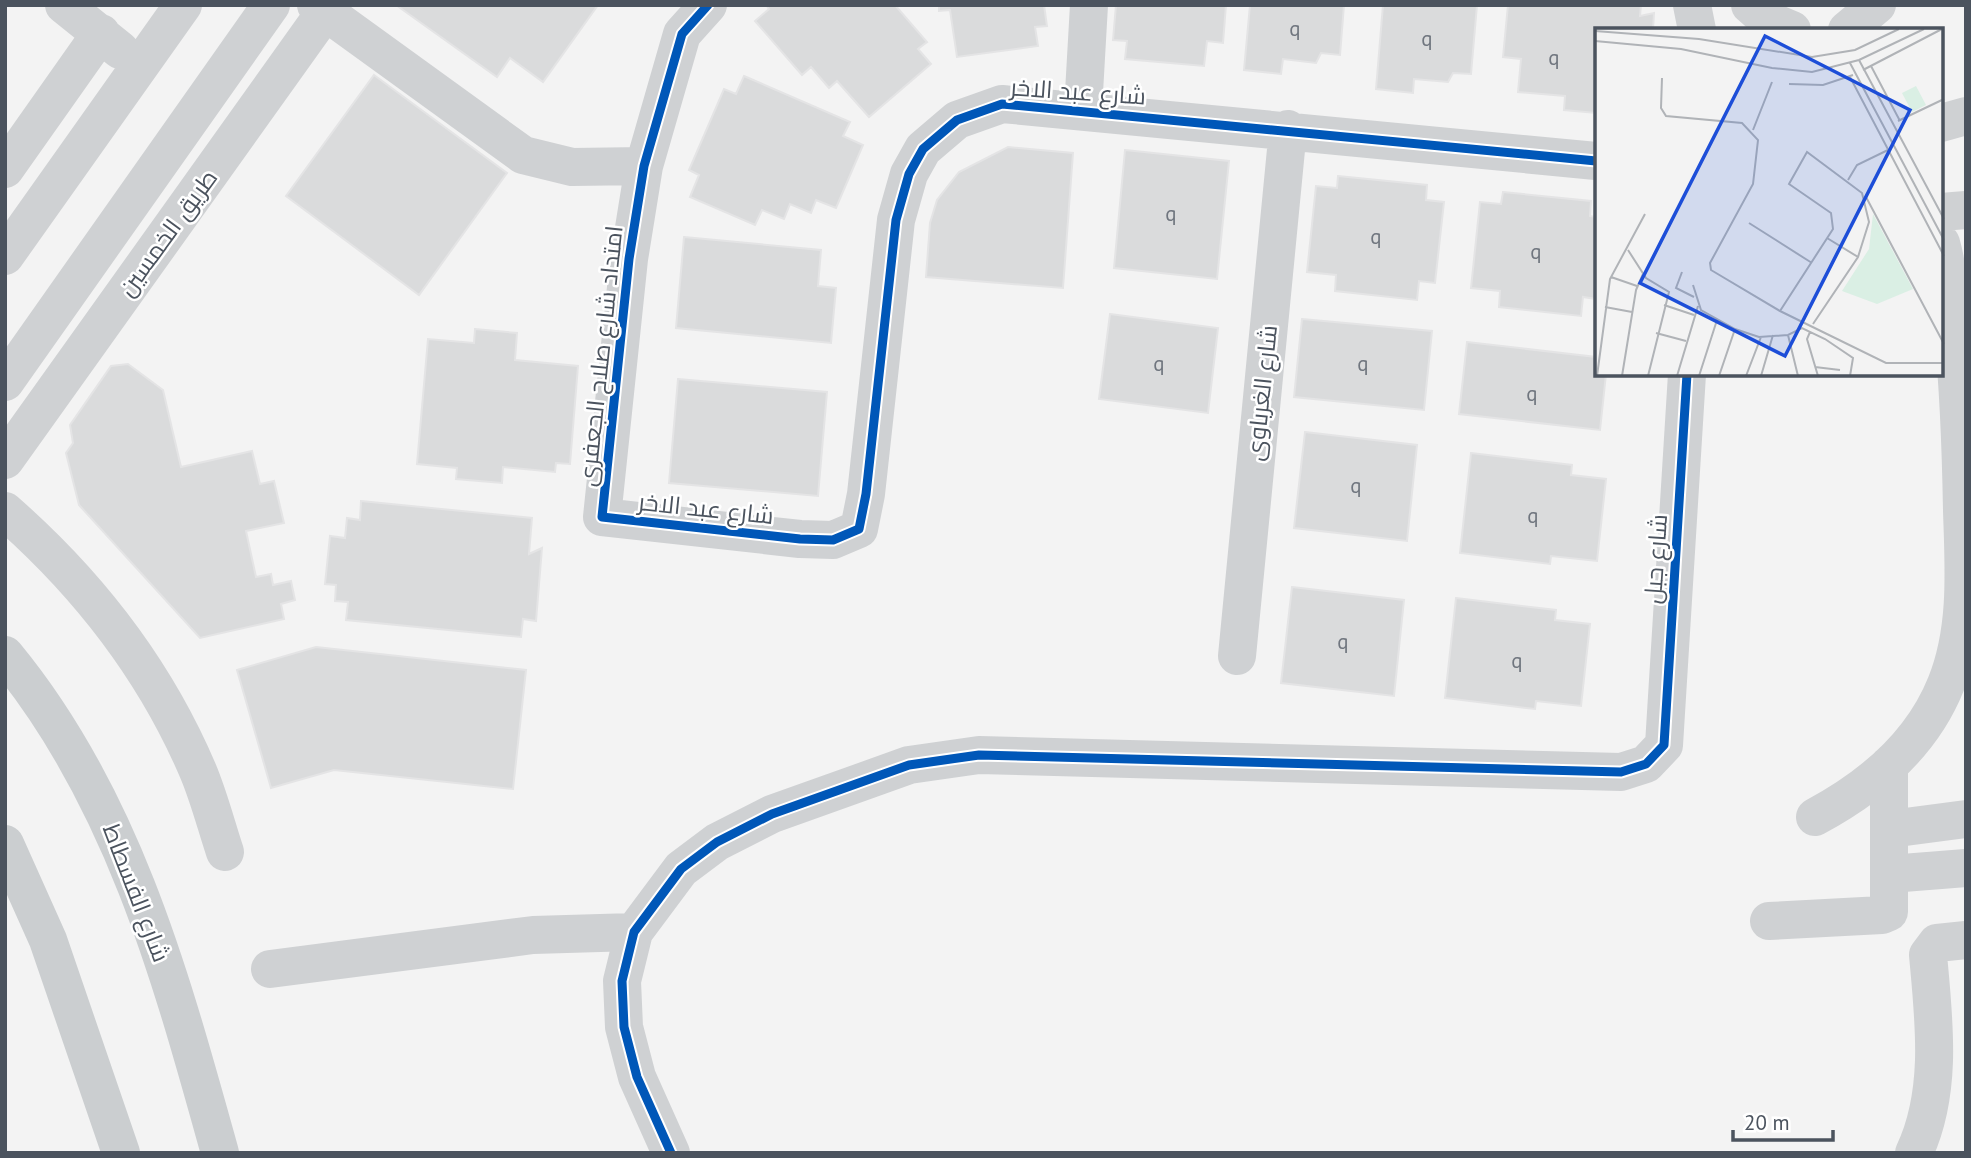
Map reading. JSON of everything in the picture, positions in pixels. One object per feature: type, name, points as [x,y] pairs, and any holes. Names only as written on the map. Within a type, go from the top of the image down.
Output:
[{"type":"main road","name":"شارع الفسطاط","points":[[5,654],[32,687],[71,746],[102,804],[156,939],[220,1153]]},
{"type":"main road","points":[[5,844],[48,940],[121,1153]]},
{"type":"street","points":[[64,5],[139,67]]},
{"type":"street","points":[[5,256],[183,5]]},
{"type":"street","name":"طريق الخمسين","points":[[5,382],[271,5]]},
{"type":"street","name":"امتداد شارع صلاح الجعفرى","points":[[602,517],[629,259],[644,166],[687,20],[708,5]]},
{"type":"street","points":[[1083,110],[1089,5]]},
{"type":"street","points":[[1692,5],[1697,28]]},
{"type":"street","points":[[1750,5],[1766,19],[1787,28]]},
{"type":"street","points":[[1849,28],[1877,5]]},
{"type":"street","points":[[324,8],[523,155],[572,167],[644,166]]},
{"type":"street","name":"طريق الخمسين","points":[[5,460],[324,8]]},
{"type":"street","points":[[5,169],[101,33]]},
{"type":"street","name":"شارع عبد الاخر","points":[[602,517],[833,541],[859,529],[866,494],[896,220],[914,166],[923,149],[957,120],[1002,104],[1288,129],[1595,161]]},
{"type":"street","points":[[1943,122],[1966,116]]},
{"type":"street","name":"شارع الغرباوى","points":[[1237,656],[1288,129]]},
{"type":"street","points":[[1943,212],[1966,210]]},
{"type":"street","points":[[1815,817],[1862,789],[1950,712],[1946,685],[1961,632],[1964,549],[1963,400],[1943,257]]},
{"type":"street","name":"شارع جبل","points":[[634,932],[681,869],[717,842],[772,814],[909,765],[979,755],[1621,772],[1646,764],[1664,745],[1687,376]]},
{"type":"street","points":[[5,511],[78,581],[144,669],[198,771],[225,852]]},
{"type":"street","points":[[1769,921],[1882,915],[1889,912],[1889,765]]},
{"type":"street","points":[[1890,830],[1966,819]]},
{"type":"street","points":[[1891,874],[1966,869]]},
{"type":"street","points":[[270,969],[533,935],[634,932],[622,981],[624,1027],[637,1077],[671,1153]]},
{"type":"street","points":[[1914,1153],[1929,1112],[1933,1084],[1928,955],[1937,943],[1955,941]]},
{"type":"building","points":[[396,5],[598,5],[543,82],[510,58],[497,77]]},
{"type":"building","points":[[766,5],[895,5],[927,42],[918,49],[931,64],[869,117],[837,81],[829,88],[811,67],[802,75],[755,21],[769,9]]},
{"type":"building","points":[[939,5],[1044,5],[1047,26],[1035,27],[1038,46],[957,57],[950,10],[939,11]]},
{"type":"building","points":[[1116,5],[1226,5],[1223,43],[1207,41],[1204,66],[1125,59],[1127,41],[1113,40]]},
{"type":"building","points":[[1250,5],[1344,5],[1340,55],[1321,53],[1316,63],[1283,59],[1281,74],[1244,70]]},
{"type":"building","points":[[1383,5],[1477,5],[1471,74],[1453,73],[1448,82],[1414,79],[1413,93],[1376,89]]},
{"type":"building","points":[[1508,5],[1641,5],[1640,16],[1654,13],[1653,28],[1595,28],[1595,113],[1564,110],[1565,96],[1518,92],[1521,59],[1503,57]]},
{"type":"building","points":[[374,75],[507,173],[419,295],[286,196]]},
{"type":"building","points":[[744,76],[850,122],[843,136],[863,145],[836,208],[816,200],[811,213],[790,204],[784,219],[762,210],[755,225],[690,197],[699,175],[689,170],[724,89],[736,94]]},
{"type":"building","points":[[1008,147],[1073,153],[1063,288],[926,277],[930,223],[937,200],[959,172]]},
{"type":"building","points":[[1125,150],[1229,161],[1217,279],[1114,268]]},
{"type":"building","points":[[1338,176],[1427,185],[1426,200],[1444,202],[1435,283],[1419,281],[1417,300],[1335,291],[1336,275],[1307,272],[1316,186],[1337,188]]},
{"type":"building","points":[[1503,192],[1591,201],[1590,216],[1595,217],[1595,299],[1583,297],[1581,316],[1499,307],[1500,291],[1471,288],[1480,202],[1501,204]]},
{"type":"building","points":[[684,237],[821,250],[818,286],[836,288],[831,343],[676,328]]},
{"type":"building","points":[[1110,314],[1218,328],[1208,413],[1099,399]]},
{"type":"building","points":[[1302,319],[1432,331],[1424,410],[1294,397]]},
{"type":"building","points":[[475,329],[517,333],[515,360],[578,366],[570,464],[556,463],[555,472],[503,467],[502,483],[456,479],[457,468],[417,464],[428,339],[474,343]]},
{"type":"building","points":[[1467,342],[1595,357],[1595,376],[1606,376],[1600,430],[1459,414]]},
{"type":"building","points":[[128,364],[163,390],[181,467],[252,451],[260,484],[274,481],[284,523],[246,531],[256,577],[271,574],[273,585],[291,581],[295,600],[281,604],[284,619],[200,638],[79,505],[66,453],[73,443],[70,425],[111,366]]},
{"type":"building","points":[[678,379],[827,392],[818,496],[669,483]]},
{"type":"building","points":[[1305,432],[1417,445],[1407,541],[1294,528]]},
{"type":"building","points":[[1471,453],[1572,465],[1571,475],[1606,479],[1597,561],[1551,556],[1550,564],[1460,553]]},
{"type":"building","points":[[361,501],[532,518],[529,554],[542,548],[536,621],[523,619],[521,637],[346,620],[348,602],[335,601],[336,585],[325,584],[330,536],[345,538],[347,518],[360,520]]},
{"type":"building","points":[[1292,587],[1404,600],[1394,696],[1281,683]]},
{"type":"building","points":[[1456,598],[1556,610],[1555,620],[1590,624],[1581,706],[1536,701],[1535,709],[1445,698]]},
{"type":"building","points":[[316,647],[526,670],[513,789],[334,770],[271,788],[237,670]]},
{"type":"cycle path","points":[[708,5],[682,34],[644,166],[629,259],[602,517],[800,539],[833,540],[859,529],[866,494],[896,220],[909,174],[923,149],[957,120],[1002,104],[1595,161]]},
{"type":"cycle path","points":[[671,1153],[637,1077],[624,1027],[622,981],[634,932],[681,869],[717,842],[772,814],[909,765],[979,755],[1621,772],[1646,764],[1664,745],[1687,376]]}]
